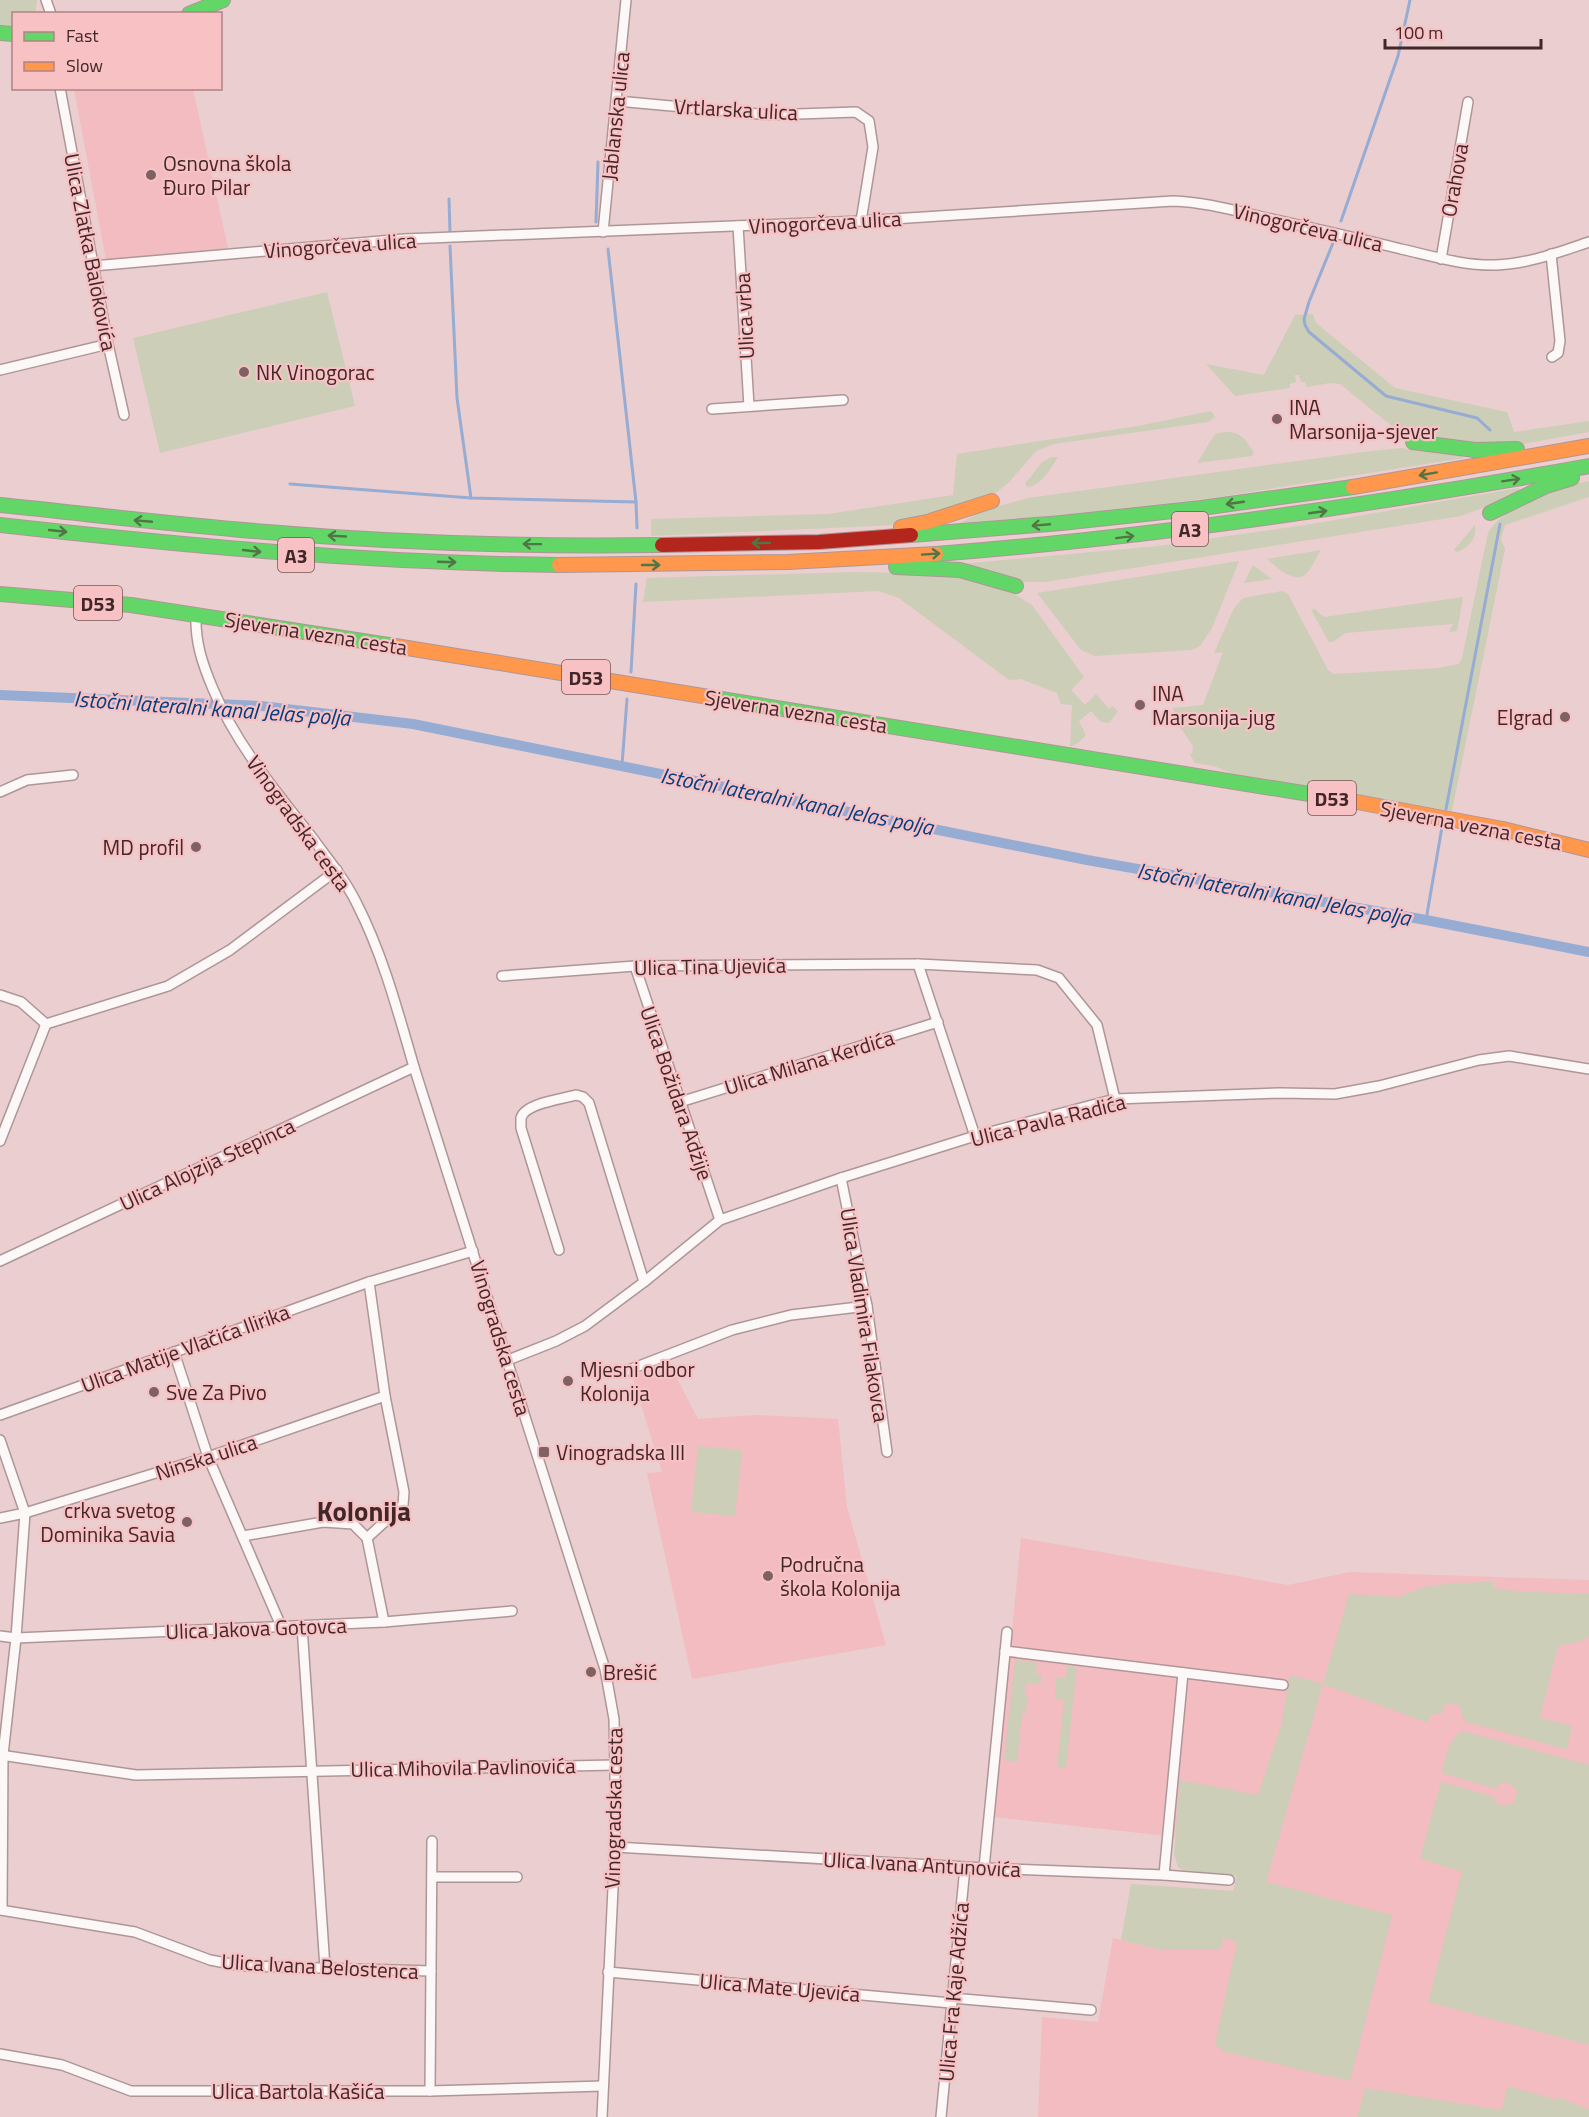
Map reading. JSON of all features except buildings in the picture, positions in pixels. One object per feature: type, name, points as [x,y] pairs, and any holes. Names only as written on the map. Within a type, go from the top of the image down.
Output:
[{"type":"main road","points":[[194,12],[223,0]]},
{"type":"main road","points":[[1413,442],[1464,449],[1494,450],[1589,439]]},
{"type":"main road","name":"A3","points":[[0,505],[267,532],[436,542],[590,546],[819,542],[1061,523],[1200,508],[1366,485],[1589,446]]},
{"type":"main road","name":"A3","points":[[0,525],[273,553],[445,562],[663,565],[788,562],[991,550],[1179,531],[1328,511],[1589,466]]},
{"type":"main road","points":[[1490,513],[1546,486],[1589,474]]},
{"type":"main road","points":[[819,542],[844,532],[919,524],[992,501]]},
{"type":"main road","points":[[788,562],[814,570],[887,567],[940,568],[986,576],[1016,586]]},
{"type":"main road","name":"Sjeverna vezna cesta","points":[[0,594],[131,605],[196,614],[1352,801],[1471,823],[1589,849]]},
{"type":"street","name":"Jablanska ulica","points":[[603,232],[626,0]]},
{"type":"street","name":"Ulica Zlatka Balokovića","points":[[60,90],[108,344],[124,415]]},
{"type":"street","name":"Vrtlarska ulica","points":[[617,101],[768,115],[856,112],[869,121],[873,147],[861,221]]},
{"type":"street","name":"Orahova","points":[[1441,259],[1468,102]]},
{"type":"street","name":"Vinogorčeva ulica","points":[[93,266],[404,239],[861,221],[1191,201],[1441,259],[1495,265],[1551,254],[1589,242]]},
{"type":"street","name":"Ulica vrba","points":[[738,226],[749,406]]},
{"type":"street","points":[[1551,254],[1560,341],[1558,353],[1552,357]]},
{"type":"street","points":[[0,370],[108,344]]},
{"type":"street","points":[[712,409],[843,400]]},
{"type":"street","name":"Vinogradska cesta","points":[[196,614],[200,658],[228,722],[257,767],[337,870],[357,903],[373,941],[390,986],[605,1669],[614,1719],[615,1765],[615,1847],[603,2086],[605,2117]]},
{"type":"street","points":[[0,792],[27,780],[73,775]]},
{"type":"street","points":[[46,1024],[168,986],[230,950],[337,870]]},
{"type":"street","points":[[918,964],[975,1136]]},
{"type":"street","name":"Ulica Tina Ujevića","points":[[502,976],[635,966],[918,964],[1037,970],[1059,978],[1097,1025],[1115,1099]]},
{"type":"street","name":"Ulica Božidara Adžije","points":[[635,966],[720,1220]]},
{"type":"street","points":[[0,995],[21,1002],[46,1024]]},
{"type":"street","name":"Ulica Milana Kerdića","points":[[680,1102],[938,1022]]},
{"type":"street","points":[[0,1141],[46,1024]]},
{"type":"street","name":"Ulica Pavla Radića","points":[[508,1360],[556,1341],[585,1326],[644,1282],[720,1220],[841,1178],[975,1136],[1115,1099],[1280,1093],[1335,1094],[1379,1086],[1479,1060],[1509,1056],[1589,1069]]},
{"type":"street","name":"Ulica Alojzija Stepinca","points":[[0,1261],[414,1067]]},
{"type":"street","points":[[559,1250],[521,1128],[521,1118],[524,1112],[531,1107],[576,1095],[583,1096],[589,1103],[644,1282]]},
{"type":"street","name":"Ulica Vladimira Filakovca","points":[[841,1178],[867,1306],[887,1452]]},
{"type":"street","name":"Ulica Matije Vlačića Ilirika","points":[[0,1415],[369,1282],[473,1251]]},
{"type":"street","points":[[367,1538],[403,1505],[404,1491],[384,1396],[369,1282]]},
{"type":"street","points":[[626,1371],[732,1330],[791,1316],[867,1306]]},
{"type":"street","points":[[174,1352],[208,1457],[281,1626]]},
{"type":"street","name":"Ninska ulica","points":[[0,1518],[26,1513],[208,1457],[384,1396]]},
{"type":"street","points":[[0,1440],[26,1513],[16,1638],[1,1755],[1,1910]]},
{"type":"street","points":[[243,1536],[323,1522],[353,1524],[367,1538],[384,1622]]},
{"type":"street","name":"Ulica Jakova Gotovca","points":[[0,1635],[16,1638],[302,1626],[384,1622],[513,1611]]},
{"type":"street","points":[[302,1626],[325,1968]]},
{"type":"street","points":[[984,1868],[1007,1632]]},
{"type":"street","points":[[1005,1651],[1283,1685]]},
{"type":"street","points":[[1164,1875],[1183,1673]]},
{"type":"street","name":"Ulica Mihovila Pavlinovića","points":[[1,1755],[136,1775],[615,1765]]},
{"type":"street","name":"Ulica Ivana Belostenca","points":[[430,2091],[432,1841]]},
{"type":"street","name":"Ulica Ivana Antunovića","points":[[615,1847],[1229,1880]]},
{"type":"street","name":"Ulica Fra Kaje Adžića","points":[[941,2117],[964,1867]]},
{"type":"street","points":[[432,1877],[517,1876]]},
{"type":"street","name":"Ulica Ivana Belostenca","points":[[1,1910],[135,1932],[210,1960],[242,1966],[431,1971]]},
{"type":"street","name":"Ulica Mate Ujevića","points":[[608,1972],[1091,2010]]},
{"type":"street","name":"Ulica Bartola Kašića","points":[[0,2054],[62,2065],[131,2091],[430,2091],[603,2086]]},
{"type":"shaded area","name":"Osnovna škola Đuro Pilar","points":[[74,90],[193,90],[228,248],[106,260]]},
{"type":"shaded area","name":"Područna škola Kolonija","points":[[669,1363],[698,1419],[756,1415],[838,1419],[847,1507],[886,1645],[692,1679],[647,1473],[662,1472],[632,1376]]},
{"type":"shaded area","points":[[1021,1538],[1288,1585],[1350,1572],[1589,1580],[1589,2117],[1038,2117],[1042,2017],[1098,2022],[1113,1938],[1161,1950],[1220,1950],[1237,1876],[1241,1844],[994,1817]]},
{"type":"green space","points":[[0,0],[37,0],[35,12],[12,12],[12,25],[0,25]]},
{"type":"green space","name":"NK Vinogorac","points":[[327,292],[355,406],[160,453],[133,338]]},
{"type":"green space","points":[[1313,314],[1316,323],[1395,388],[1507,412],[1514,432],[1589,421],[1589,432],[1511,446],[1409,435],[1399,432],[1340,384],[1330,383],[1307,387],[1305,382],[1301,382],[1299,375],[1295,375],[1296,382],[1290,384],[1290,388],[1235,396],[1206,364],[1264,375],[1295,315]]},
{"type":"green space","points":[[1211,411],[1215,417],[1208,422],[1054,444],[1036,451],[1009,482],[997,492],[975,503],[897,525],[651,536],[651,519],[828,514],[953,495],[957,454],[1138,426]]},
{"type":"green space","points":[[1235,433],[1242,437],[1254,453],[1252,456],[1197,463],[1215,434]]},
{"type":"green space","points":[[1402,448],[1464,458],[1212,498],[1070,514],[960,523],[982,511],[1028,498]]},
{"type":"green space","points":[[1058,457],[1046,476],[1033,486],[1027,487],[1025,484],[1042,462]]},
{"type":"green space","points":[[1589,481],[1589,497],[1505,525],[1501,539],[1505,549],[1452,811],[1231,773],[1214,766],[1195,763],[1189,753],[1192,754],[1193,746],[1175,720],[1178,718],[1172,708],[1203,705],[1223,652],[1214,653],[1233,610],[1243,598],[1282,591],[1288,594],[1328,670],[1333,674],[1438,668],[1459,664],[1488,533],[1506,513],[1519,505],[1548,492]]},
{"type":"green space","points":[[1519,488],[1522,493],[1461,516],[1045,582],[1024,582],[961,564],[1158,546],[1306,525]]},
{"type":"green space","points":[[1475,525],[1475,534],[1471,542],[1457,552],[1454,550]]},
{"type":"green space","points":[[1321,550],[1307,573],[1300,577],[1284,573],[1267,559]]},
{"type":"green space","points":[[1239,561],[1212,628],[1200,646],[1191,650],[1095,656],[1081,650],[1037,593]]},
{"type":"green space","points":[[1253,565],[1272,579],[1244,583]]},
{"type":"green space","points":[[852,572],[921,573],[959,577],[1013,593],[1032,605],[1084,677],[1071,690],[1085,705],[1096,694],[1109,709],[1112,706],[1118,711],[1109,723],[1101,722],[1091,711],[1079,721],[1086,735],[1070,747],[1072,705],[1061,704],[1057,693],[1021,679],[1009,680],[899,598],[878,591],[643,602],[647,578]]},
{"type":"green space","points":[[1463,597],[1457,631],[1449,632],[1453,624],[1345,633],[1333,642],[1329,642],[1311,610],[1315,609],[1324,617]]},
{"type":"green space","points":[[698,1446],[742,1450],[735,1516],[691,1512]]},
{"type":"green space","points":[[1493,1582],[1493,1588],[1514,1591],[1589,1594],[1589,1636],[1581,1641],[1558,1646],[1540,1718],[1572,1726],[1565,1749],[1467,1722],[1462,1717],[1460,1706],[1446,1703],[1441,1713],[1430,1715],[1428,1723],[1323,1684],[1349,1594],[1398,1597],[1424,1587],[1452,1583]]},
{"type":"green space","points":[[1015,1660],[1037,1663],[1036,1674],[1042,1675],[1040,1684],[1026,1683],[1024,1694],[1028,1695],[1025,1713],[1022,1713],[1017,1762],[1004,1760]]},
{"type":"green space","points":[[1067,1666],[1077,1667],[1066,1767],[1057,1767],[1064,1700],[1055,1698],[1056,1677],[1066,1678]]},
{"type":"green space","points":[[1290,1675],[1323,1684],[1266,1882],[1392,1915],[1350,2081],[1224,2052],[1215,2044],[1237,1942],[1223,1938],[1220,1950],[1161,1950],[1121,1940],[1131,1884],[1234,1891],[1236,1876],[1182,1870],[1178,1867],[1174,1854],[1180,1780],[1258,1795],[1281,1726]]},
{"type":"green space","points":[[1463,1731],[1589,1765],[1589,2045],[1428,2002],[1462,1872],[1420,1858],[1441,1782],[1492,1796],[1501,1805],[1514,1803],[1517,1794],[1516,1788],[1505,1782],[1499,1784],[1496,1789],[1442,1773],[1450,1744]]},
{"type":"green space","points":[[1508,2086],[1557,2100],[1558,2097],[1589,2110],[1589,2117],[1357,2117],[1365,2088],[1501,2110]]},
{"type":"waterway","points":[[1341,221],[1398,56],[1410,0]]},
{"type":"waterway","points":[[596,222],[598,162]]},
{"type":"waterway","points":[[449,199],[450,232]]},
{"type":"waterway","points":[[1335,238],[1304,319],[1309,332],[1386,396],[1477,418],[1490,430]]},
{"type":"waterway","points":[[450,246],[457,398],[471,498]]},
{"type":"waterway","points":[[608,249],[637,528]]},
{"type":"waterway","points":[[290,484],[471,498],[636,502]]},
{"type":"waterway","points":[[1446,809],[1500,524]]},
{"type":"waterway","points":[[631,672],[636,584]]},
{"type":"waterway","name":"Istočni lateralni kanal Jelas polja","points":[[0,695],[261,706],[413,724],[1087,860],[1426,920],[1589,952]]},
{"type":"waterway","points":[[622,765],[627,699]]},
{"type":"waterway","points":[[1426,920],[1442,827]]},
{"type":"traffic: fast","points":[[194,12],[223,0]]},
{"type":"traffic: fast","points":[[0,33],[12,34]]},
{"type":"traffic: fast","points":[[1413,442],[1475,450],[1517,449]]},
{"type":"traffic: fast","points":[[936,554],[1182,529],[1426,494],[1589,466]]},
{"type":"traffic: fast","points":[[1490,513],[1546,486],[1572,478]]},
{"type":"traffic: fast","points":[[911,535],[1061,523],[1201,508],[1353,487]]},
{"type":"traffic: fast","points":[[0,505],[167,523],[365,539],[514,545],[662,545]]},
{"type":"traffic: fast","points":[[0,525],[279,552],[418,561],[559,565]]},
{"type":"traffic: fast","points":[[896,567],[960,570],[1016,586]]},
{"type":"traffic: fast","points":[[0,594],[131,605],[395,646]]},
{"type":"traffic: fast","points":[[715,698],[1346,800]]},
{"type":"traffic: slow","points":[[1353,487],[1589,446]]},
{"type":"traffic: slow","points":[[901,527],[927,522],[992,501]]},
{"type":"traffic: slow","points":[[559,565],[788,562],[936,554]]},
{"type":"traffic: slow","points":[[395,646],[715,698]]},
{"type":"traffic: slow","points":[[1346,800],[1503,829],[1589,850]]},
{"type":"traffic: jam","points":[[662,545],[819,542],[911,535]]},
{"type":"place","name":"Osnovna škola Đuro Pilar","points":[[151,175]]},
{"type":"place","name":"NK Vinogorac","points":[[244,372]]},
{"type":"place","name":"INA Marsonija-sjever","points":[[1277,419]]},
{"type":"place","name":"INA Marsonija-jug","points":[[1140,705]]},
{"type":"place","name":"Elgrad","points":[[1565,717]]},
{"type":"place","name":"MD profil","points":[[196,847]]},
{"type":"place","name":"Mjesni odbor Kolonija","points":[[568,1381]]},
{"type":"place","name":"Sve Za Pivo","points":[[154,1392]]},
{"type":"place","name":"Vinogradska III","points":[[544,1452]]},
{"type":"place","name":"crkva svetog Dominika Savia","points":[[187,1522]]},
{"type":"place","name":"Područna škola Kolonija","points":[[768,1576]]},
{"type":"place","name":"Brešić","points":[[591,1672]]},
{"type":"district","name":"Kolonija","points":[[364,1510]]}]
